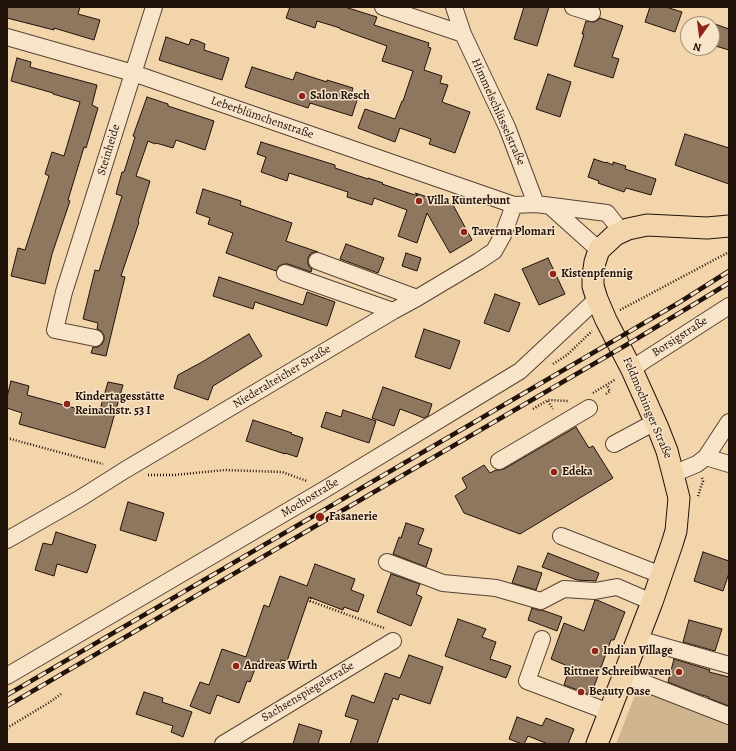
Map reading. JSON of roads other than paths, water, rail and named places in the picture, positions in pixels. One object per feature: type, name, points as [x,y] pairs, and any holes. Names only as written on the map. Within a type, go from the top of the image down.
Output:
[{"type":"main road","points":[[599,250],[615,235],[628,229],[647,225],[707,228],[729,226]]},
{"type":"main road","name":"Feldmochinger Straße","points":[[597,744],[652,602],[676,531],[679,498],[667,451],[632,370],[606,320],[593,286],[595,262],[599,250]]},
{"type":"street","name":"Steinheide","points":[[95,338],[55,330],[64,292],[154,7]]},
{"type":"street","points":[[383,7],[463,34]]},
{"type":"street","name":"Himmelschlüsselstraße","points":[[454,7],[463,34],[543,205]]},
{"type":"street","points":[[573,7],[592,13]]},
{"type":"street","name":"Leberblümchenstraße","points":[[7,37],[133,73],[514,205]]},
{"type":"street","points":[[514,205],[543,205],[607,213],[622,232]]},
{"type":"street","name":"Niederalteicher Straße","points":[[7,540],[79,499],[125,470],[479,261],[494,251],[503,235],[514,205]]},
{"type":"street","points":[[543,205],[599,250]]},
{"type":"street","points":[[317,261],[417,298]]},
{"type":"street","points":[[285,273],[393,311]]},
{"type":"street","name":"Mochostraße","points":[[7,676],[322,491],[520,371],[597,298]]},
{"type":"street","name":"Borsigstraße","points":[[632,370],[729,306]]},
{"type":"street","points":[[499,461],[589,408]]},
{"type":"street","points":[[614,444],[655,422]]},
{"type":"street","points":[[673,474],[697,464],[706,457],[729,422]]},
{"type":"street","points":[[706,457],[729,464]]},
{"type":"street","points":[[561,536],[661,575]]},
{"type":"street","points":[[387,562],[443,582],[496,588],[541,601],[564,589],[595,591],[617,587],[652,602]]},
{"type":"street","points":[[542,639],[527,681],[609,712]]},
{"type":"street","points":[[638,639],[729,665]]},
{"type":"street","name":"Sachsenspiegelstraße","points":[[223,744],[393,641]]},
{"type":"street","points":[[624,675],[729,716]]},
{"type":"railway","points":[[7,695],[680,302],[729,271]]},
{"type":"railway","points":[[7,706],[633,341],[729,283]]},
{"type":"place","name":"Salon Resch","points":[[302,96]]},
{"type":"place","name":"Villa Kunterbunt","points":[[419,201]]},
{"type":"place","name":"Taverna Plomari","points":[[464,232]]},
{"type":"place","name":"Kistenpfennig","points":[[553,274]]},
{"type":"place","name":"Kindertagesstätte Reinachstr. 53 I","points":[[67,404]]},
{"type":"place","name":"Edeka","points":[[554,472]]},
{"type":"place","name":"Fasanerie","points":[[320,517]]},
{"type":"place","name":"Indian Village","points":[[595,651]]},
{"type":"place","name":"Andreas Wirth","points":[[236,666]]},
{"type":"place","name":"Rittner Schreibwaren","points":[[679,672]]},
{"type":"place","name":"Beauty Oase","points":[[581,692]]}]
